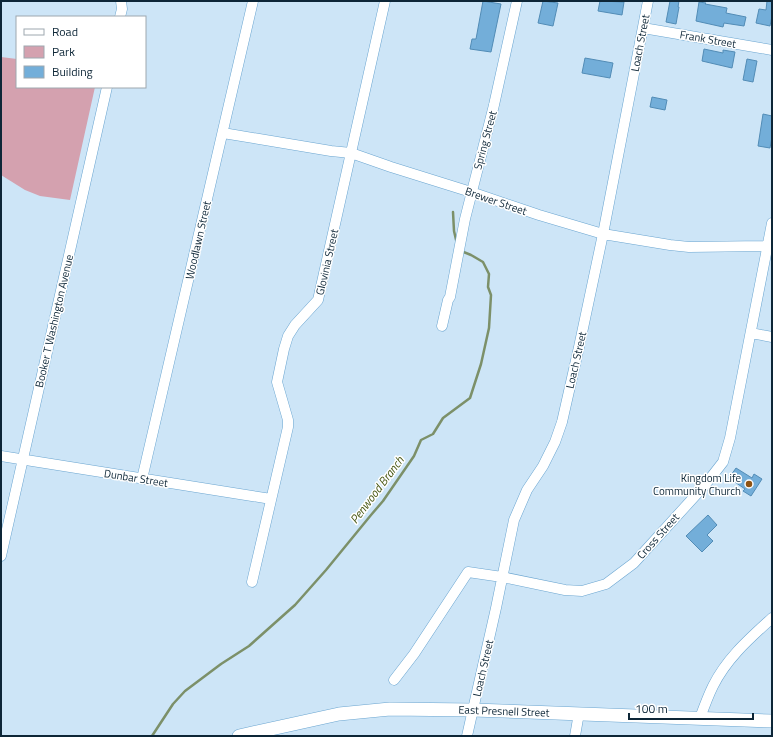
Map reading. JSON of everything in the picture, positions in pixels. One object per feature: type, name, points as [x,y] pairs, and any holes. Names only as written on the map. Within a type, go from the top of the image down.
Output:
[{"type":"main road","name":"East Presnell Street","points":[[247,735],[339,714],[390,709],[579,713],[772,721]]},
{"type":"street","points":[[120,16],[122,9],[121,1]]},
{"type":"street","name":"Woodlawn Street","points":[[142,479],[253,1]]},
{"type":"street","name":"Glovinia Street","points":[[252,582],[288,427],[288,420],[277,382],[284,349],[288,336],[295,325],[318,300],[385,1]]},
{"type":"street","name":"Spring Street","points":[[442,326],[450,297],[471,192],[494,105],[517,1]]},
{"type":"street","name":"Loach Street","points":[[467,736],[514,520],[522,500],[543,466],[559,432],[603,234],[648,1]]},
{"type":"street","name":"Frank Street","points":[[643,28],[772,50]]},
{"type":"street","name":"Booker T Washington Avenue","points":[[1,556],[107,88]]},
{"type":"street","name":"Brewer Street","points":[[223,133],[331,151],[352,153],[539,216],[603,234],[689,247],[770,246]]},
{"type":"street","name":"Cross Street","points":[[394,680],[414,654],[468,572],[502,577],[565,590],[582,591],[606,584],[634,563],[705,485],[723,462],[730,438],[770,246],[772,223]]},
{"type":"street","points":[[751,333],[772,337]]},
{"type":"street","name":"Dunbar Street","points":[[1,456],[271,499]]},
{"type":"street","points":[[700,718],[712,687],[724,666],[737,650],[772,618]]},
{"type":"street","points":[[575,736],[579,713]]},
{"type":"green space","points":[[1,57],[16,59],[16,88],[95,88],[70,200],[40,196],[25,190],[1,175]]},
{"type":"building","points":[[483,1],[501,4],[491,52],[470,49],[472,39],[476,39]]},
{"type":"building","points":[[543,1],[558,3],[553,26],[538,23]]},
{"type":"building","points":[[600,1],[624,2],[622,15],[598,11]]},
{"type":"building","points":[[670,1],[679,1],[676,24],[666,22]]},
{"type":"building","points":[[767,1],[772,1],[770,26],[756,23],[759,9],[766,10]]},
{"type":"building","points":[[699,2],[727,8],[726,13],[746,17],[744,26],[724,23],[723,27],[696,21]]},
{"type":"building","points":[[704,49],[723,53],[723,50],[735,52],[732,68],[702,61]]},
{"type":"building","points":[[585,58],[613,63],[610,78],[582,73]]},
{"type":"building","points":[[747,59],[757,61],[753,82],[743,80]]},
{"type":"building","points":[[652,97],[667,100],[665,110],[650,107]]},
{"type":"building","points":[[763,114],[772,116],[772,137],[770,148],[758,146]]},
{"type":"building","name":"Kingdom Life Community Church","points":[[736,468],[752,478],[754,474],[762,479],[751,496],[743,491],[745,489],[729,478]]},
{"type":"building","points":[[708,515],[717,525],[707,535],[713,541],[702,552],[686,536]]},
{"type":"waterway","name":"Penwood Branch","points":[[453,212],[454,231],[457,244]]},
{"type":"waterway","name":"Penwood Branch","points":[[152,736],[173,704],[185,691],[221,664],[249,646],[295,605],[383,501],[414,456],[421,440],[433,434],[443,418],[470,398],[481,364],[489,328],[491,295],[488,287],[489,274],[483,262],[461,251]]},
{"type":"place","name":"Kingdom Life Community Church","points":[[749,484]]}]
